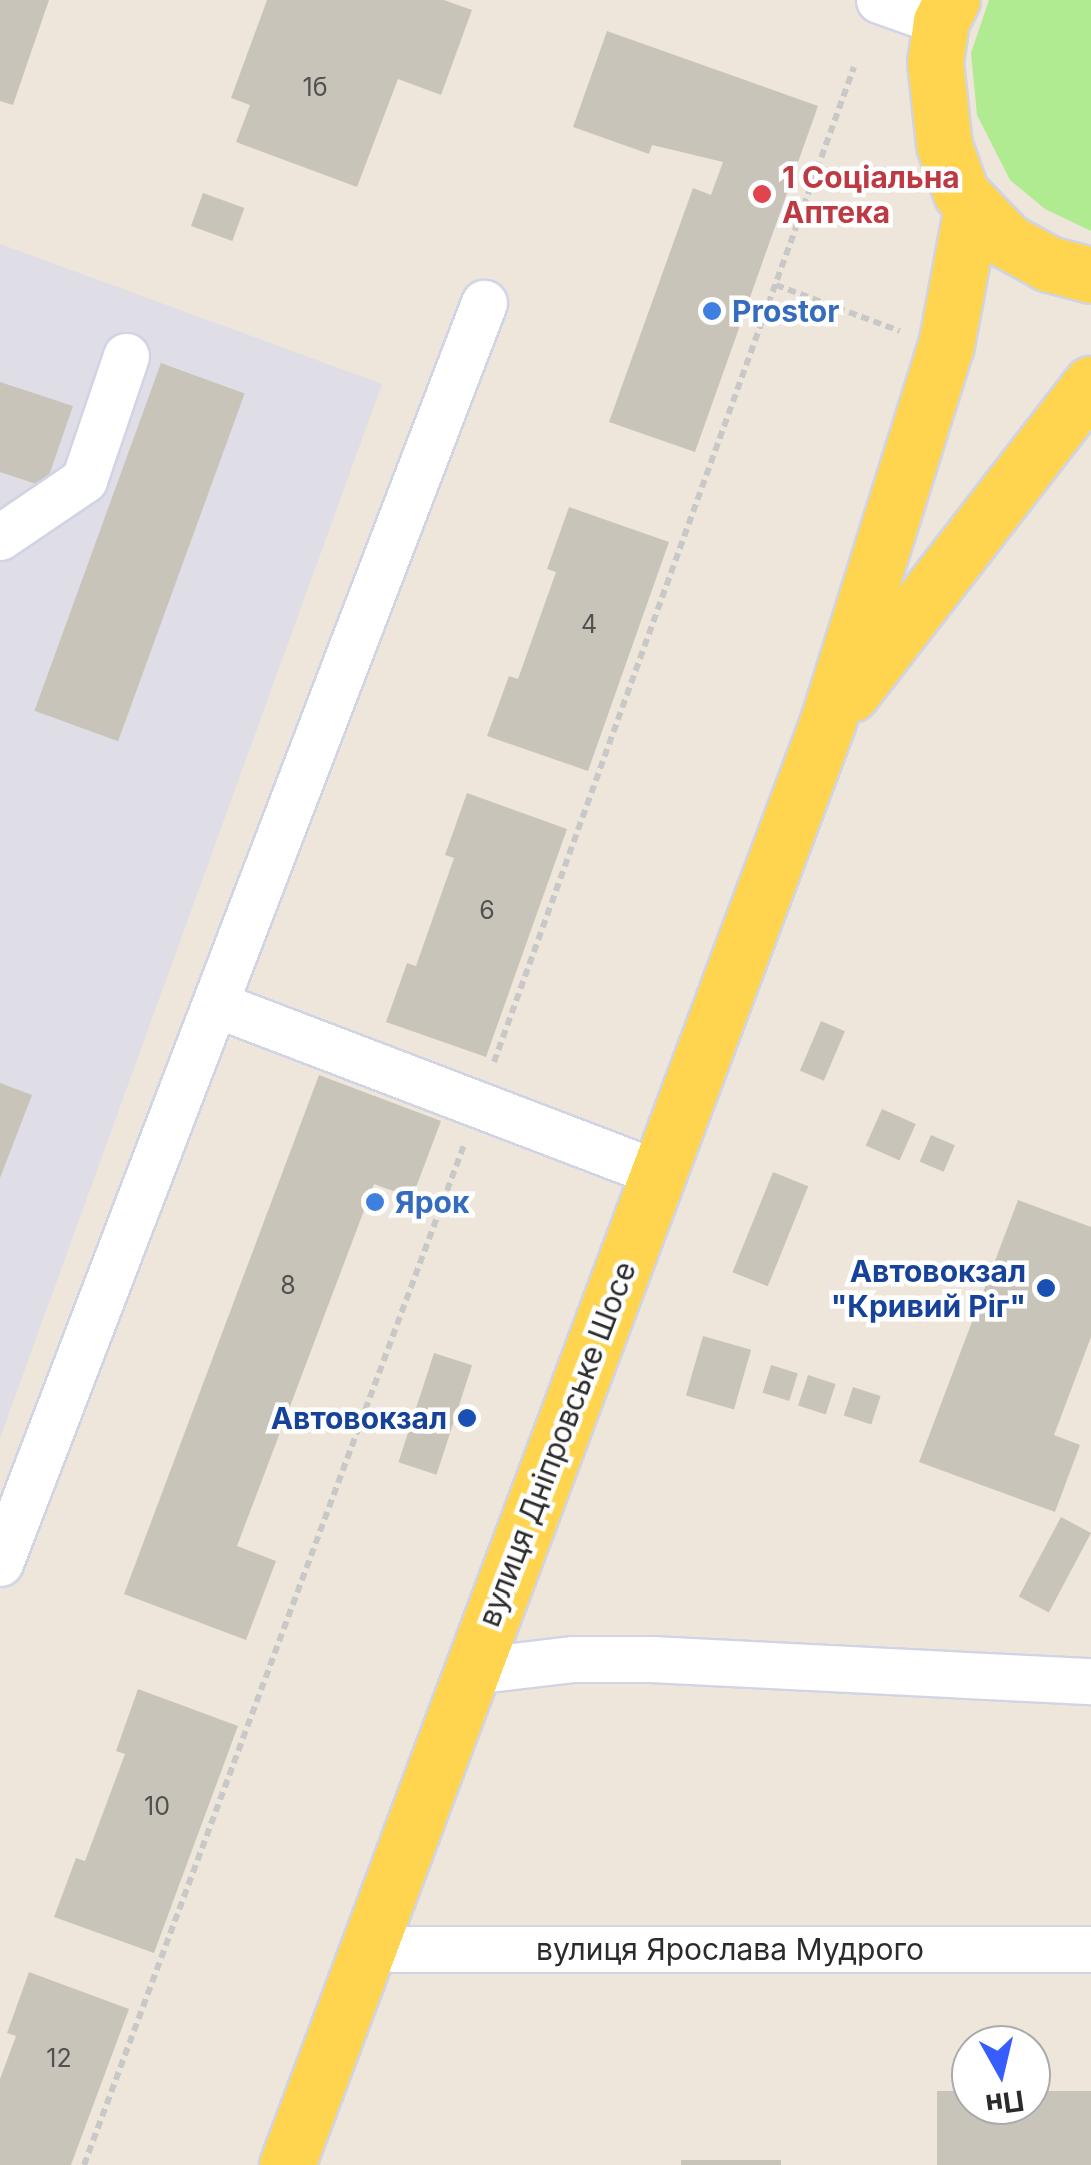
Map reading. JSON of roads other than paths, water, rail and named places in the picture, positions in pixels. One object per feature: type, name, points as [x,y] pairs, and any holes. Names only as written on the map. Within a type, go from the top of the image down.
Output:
[{"type":"main road","points":[[947,11],[935,62],[944,146],[971,210],[1049,264],[1091,276]]},
{"type":"main road","points":[[828,724],[946,345],[971,210]]},
{"type":"main road","points":[[828,724],[1091,384]]},
{"type":"main road","name":"вулиця Дніпровське Шосе","points":[[287,2165],[828,724]]},
{"type":"street","points":[[880,0],[947,11]]},
{"type":"street","points":[[0,1563],[484,303]]},
{"type":"street","points":[[0,537],[84,480],[126,356]]},
{"type":"street","points":[[215,1004],[658,1173]]},
{"type":"street","points":[[472,1672],[573,1659],[651,1659],[1091,1681]]},
{"type":"street","name":"вулиця Ярослава Мудрого","points":[[370,1949],[1091,1949]]},
{"type":"place","name":"1 Соціальна Аптека","points":[[762,194]]},
{"type":"place","name":"Prostor","points":[[712,311]]},
{"type":"place","name":"Ярок","points":[[375,1202]]},
{"type":"place","name":"Автовокзал \"Кривий Ріг\"","points":[[1046,1288]]},
{"type":"place","name":"Автовокзал","points":[[467,1418]]}]
